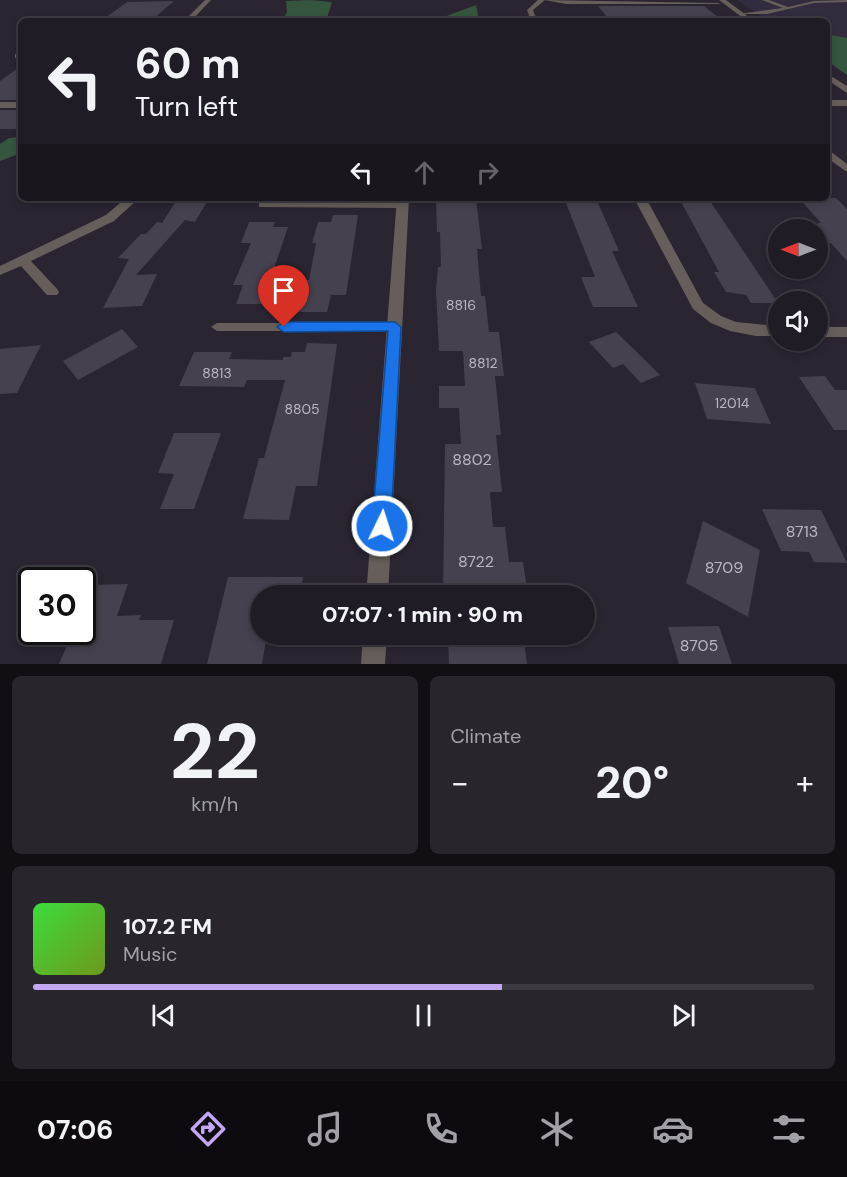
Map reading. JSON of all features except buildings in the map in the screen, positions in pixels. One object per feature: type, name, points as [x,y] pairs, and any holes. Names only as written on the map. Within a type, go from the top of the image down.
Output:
[{"type":"street","points":[[190,18],[208,0]]},
{"type":"street","points":[[533,18],[530,10],[544,0]]},
{"type":"street","points":[[720,2],[747,18]]},
{"type":"street","points":[[830,78],[847,90]]},
{"type":"street","points":[[830,103],[847,103]]},
{"type":"street","points":[[0,105],[18,105]]},
{"type":"street","points":[[830,154],[847,169]]},
{"type":"street","points":[[0,271],[110,218],[130,201]]},
{"type":"street","points":[[378,585],[403,201]]},
{"type":"street","points":[[642,201],[698,306],[721,324],[747,331],[768,332]]},
{"type":"street","points":[[24,261],[52,292]]},
{"type":"street","points":[[828,332],[847,332]]},
{"type":"street","points":[[373,664],[374,645]]},
{"type":"lane","points":[[544,0],[566,3],[720,2]]},
{"type":"lane","points":[[764,0],[786,7]]},
{"type":"lane","points":[[741,14],[771,12],[786,7],[833,0],[847,1]]},
{"type":"lane","points":[[735,9],[771,12]]},
{"type":"lane","points":[[262,204],[403,201]]},
{"type":"lane","points":[[217,327],[395,327]]},
{"type":"shaded area","points":[[737,0],[847,0],[847,75],[830,63],[830,18],[764,18]]},
{"type":"green space","points":[[286,1],[332,2],[327,18],[284,18],[287,12]]},
{"type":"green space","points":[[476,5],[478,18],[441,18]]},
{"type":"green space","points":[[830,35],[847,38],[847,75],[830,63]]},
{"type":"green space","points":[[18,137],[18,154],[0,161],[0,144],[9,138]]},
{"type":"route","points":[[284,327],[395,327],[382,526]]}]
